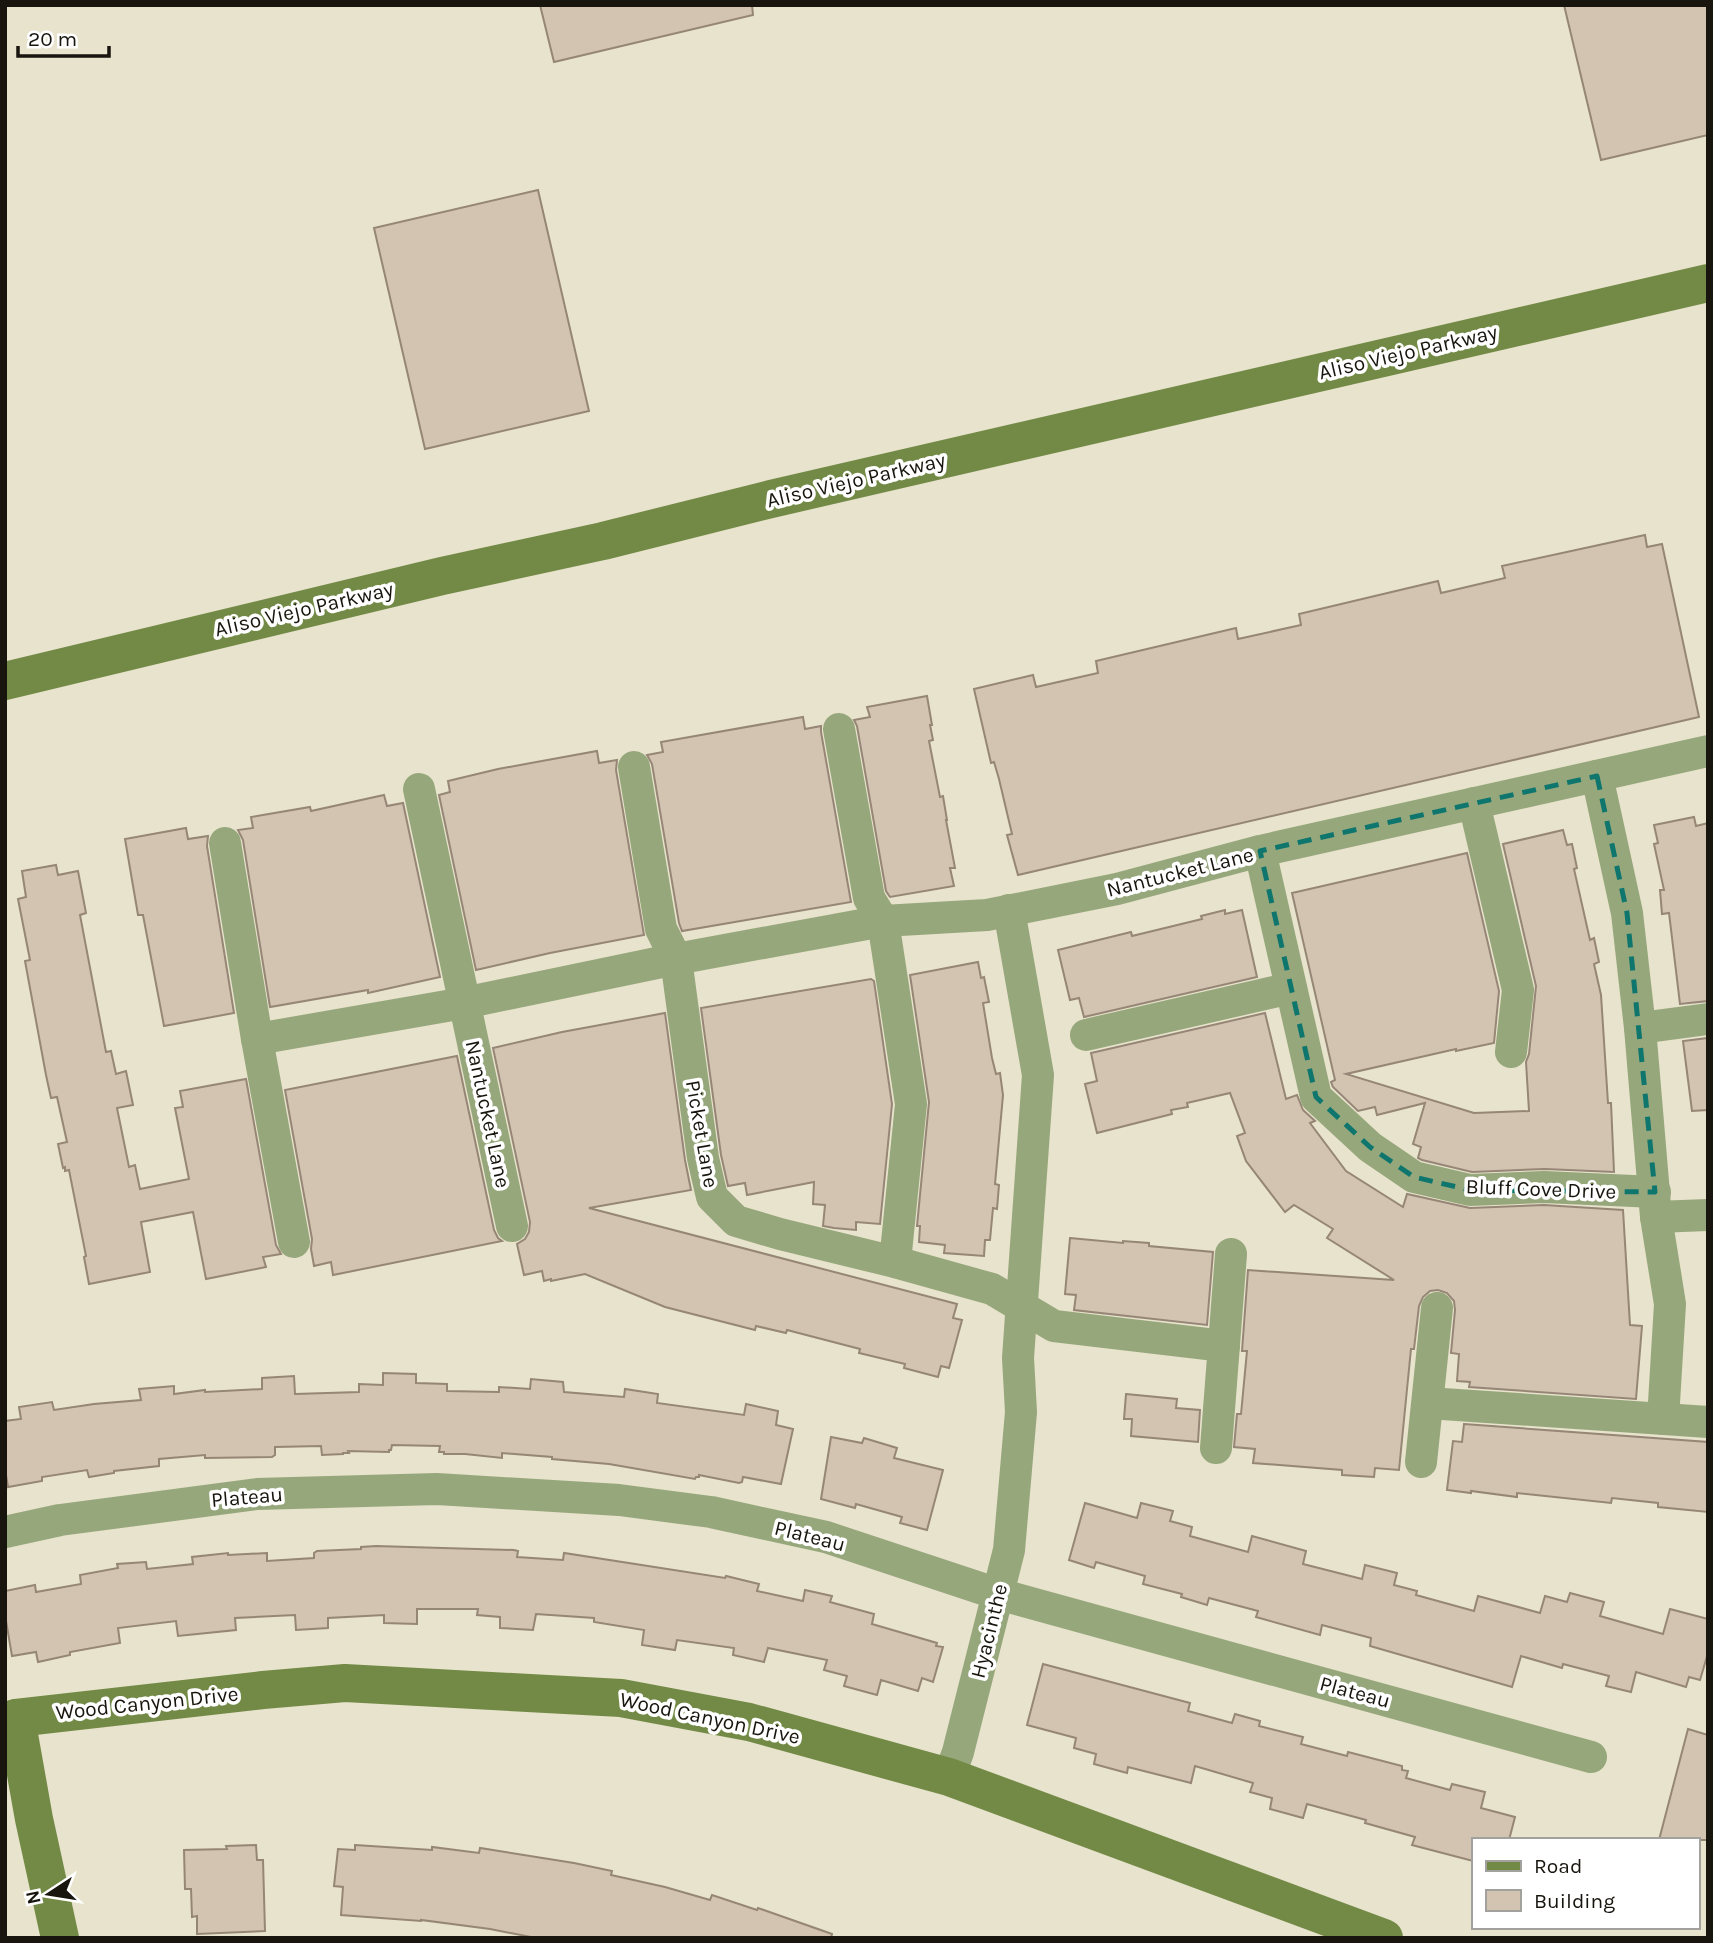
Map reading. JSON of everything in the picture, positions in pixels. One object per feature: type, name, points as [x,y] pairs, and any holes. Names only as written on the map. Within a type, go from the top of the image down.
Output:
[{"type":"main road","name":"Aliso Viejo Parkway","points":[[5,681],[771,499],[1708,283]]},
{"type":"main road","name":"Wood Canyon Drive","points":[[11,1720],[345,1683],[621,1698],[749,1723],[949,1777],[1384,1938]]},
{"type":"main road","points":[[11,1720],[60,1938]]},
{"type":"street","points":[[839,729],[869,898],[883,921],[911,1104],[895,1262]]},
{"type":"street","name":"Nantucket Lane","points":[[257,1039],[464,1003],[676,959],[883,921],[987,915],[1117,889],[1260,851],[1708,751]]},
{"type":"street","points":[[634,767],[661,929],[676,959]]},
{"type":"street","points":[[1597,776],[1626,913],[1640,1028],[1656,1205],[1670,1304],[1663,1419]]},
{"type":"street","name":"Nantucket Lane","points":[[419,789],[512,1226]]},
{"type":"street","points":[[1474,803],[1518,990],[1511,1052]]},
{"type":"street","points":[[225,843],[294,1242]]},
{"type":"street","name":"Bluff Cove Drive","points":[[1260,851],[1317,1097],[1370,1147],[1414,1177],[1470,1190],[1544,1187],[1708,1215]]},
{"type":"street","points":[[1009,910],[1038,1075],[1022,1307]]},
{"type":"street","name":"Picket Lane","points":[[676,959],[703,1158],[712,1197],[736,1221],[992,1289],[1054,1326],[1224,1346]]},
{"type":"street","points":[[1086,1035],[1291,988]]},
{"type":"street","points":[[1640,1028],[1708,1020]]},
{"type":"street","points":[[1216,1448],[1231,1254]]},
{"type":"street","name":"Hyacinthe","points":[[949,1777],[958,1752],[1009,1550],[1020,1412],[1018,1358],[1022,1307]]},
{"type":"street","points":[[1421,1462],[1437,1308]]},
{"type":"street","points":[[1428,1403],[1708,1422]]},
{"type":"street","name":"Plateau","points":[[5,1532],[60,1520],[257,1494],[437,1489],[619,1500],[711,1513],[826,1537],[998,1594],[1591,1757]]},
{"type":"highlighted area","points":[[1597,776],[1627,913],[1655,1192],[1470,1190],[1414,1177],[1370,1147],[1316,1097],[1260,851]]},
{"type":"building","points":[[540,5],[752,5],[753,15],[554,62]]},
{"type":"building","points":[[1564,5],[1708,5],[1708,135],[1601,160]]},
{"type":"building","points":[[538,190],[589,411],[425,449],[374,228]]},
{"type":"building","points":[[1645,535],[1647,547],[1662,544],[1699,717],[1018,875],[1007,835],[1012,834],[999,779],[994,762],[991,763],[974,689],[1033,675],[1036,687],[1098,673],[1096,661],[1236,628],[1238,639],[1301,625],[1299,614],[1438,581],[1441,593],[1505,578],[1502,566]]},
{"type":"building","points":[[927,696],[933,740],[929,741],[940,797],[943,796],[955,868],[950,868],[954,886],[890,897],[886,891],[854,720],[870,717],[867,707]]},
{"type":"building","points":[[803,717],[805,729],[821,726],[851,902],[682,931],[652,764],[647,755],[663,752],[661,742]]},
{"type":"building","points":[[597,751],[599,763],[617,760],[616,770],[644,935],[476,970],[439,795],[450,792],[448,781]]},
{"type":"building","points":[[384,795],[387,806],[403,803],[440,977],[368,993],[368,990],[270,1007],[243,840],[238,830],[253,828],[251,817],[310,807],[311,811]]},
{"type":"building","points":[[1694,817],[1696,826],[1708,823],[1708,1001],[1680,1004],[1669,913],[1662,914],[1660,890],[1664,890],[1654,844],[1658,843],[1654,825]]},
{"type":"building","points":[[186,828],[188,839],[208,836],[207,846],[234,1013],[164,1026],[143,915],[138,915],[125,839]]},
{"type":"building","points":[[1563,830],[1567,845],[1572,844],[1577,868],[1574,869],[1590,940],[1594,938],[1599,962],[1594,964],[1601,995],[1614,1172],[1545,1169],[1472,1172],[1422,1160],[1418,1158],[1421,1147],[1413,1144],[1425,1103],[1377,1115],[1375,1107],[1358,1111],[1333,1087],[1331,1082],[1335,1080],[1292,893],[1467,853],[1499,991],[1494,1043],[1346,1074],[1474,1113],[1529,1111],[1526,1062],[1536,986],[1503,844]]},
{"type":"building","points":[[56,865],[58,875],[78,871],[86,913],[80,915],[106,1052],[111,1051],[116,1074],[126,1071],[133,1105],[117,1108],[129,1167],[135,1165],[140,1189],[189,1179],[175,1108],[183,1107],[180,1091],[246,1079],[276,1245],[281,1254],[263,1257],[266,1267],[206,1279],[193,1212],[141,1222],[150,1272],[89,1284],[69,1170],[65,1171],[65,1167],[63,1168],[58,1144],[67,1142],[57,1097],[51,1098],[46,1075],[25,961],[30,960],[18,899],[26,897],[22,871]]},
{"type":"building","points":[[1225,910],[1225,914],[1242,910],[1257,977],[1084,1017],[1079,998],[1070,1000],[1058,950],[1131,932],[1132,936],[1202,919],[1201,916]]},
{"type":"building","points":[[978,962],[989,1002],[983,1003],[992,1058],[996,1074],[1000,1073],[1003,1095],[995,1184],[999,1185],[997,1209],[993,1208],[990,1240],[985,1240],[984,1256],[944,1253],[945,1245],[919,1242],[920,1226],[917,1226],[929,1102],[910,975]]},
{"type":"building","points":[[871,979],[874,981],[892,1104],[880,1224],[856,1222],[856,1230],[834,1228],[823,1226],[825,1205],[813,1204],[814,1182],[747,1195],[745,1183],[728,1186],[721,1155],[701,1008]]},
{"type":"building","points":[[665,1013],[691,1190],[589,1208],[957,1304],[953,1318],[962,1320],[949,1368],[941,1366],[938,1377],[904,1368],[905,1364],[859,1353],[860,1349],[787,1330],[786,1333],[756,1326],[755,1330],[665,1307],[585,1274],[551,1281],[544,1281],[542,1271],[524,1275],[517,1244],[525,1239],[530,1222],[493,1048]]},
{"type":"building","points":[[1265,1013],[1286,1099],[1297,1095],[1303,1110],[1315,1121],[1310,1123],[1346,1171],[1403,1207],[1407,1194],[1470,1208],[1544,1205],[1623,1210],[1630,1325],[1642,1326],[1636,1399],[1469,1387],[1470,1382],[1457,1381],[1459,1354],[1451,1353],[1454,1301],[1447,1293],[1438,1290],[1430,1291],[1419,1306],[1414,1349],[1411,1349],[1399,1470],[1375,1468],[1374,1477],[1342,1475],[1342,1470],[1253,1463],[1255,1449],[1234,1447],[1237,1414],[1241,1414],[1247,1351],[1242,1351],[1248,1270],[1394,1280],[1327,1238],[1333,1229],[1294,1205],[1285,1212],[1246,1161],[1237,1136],[1245,1133],[1230,1093],[1187,1103],[1188,1107],[1171,1110],[1172,1114],[1097,1133],[1085,1084],[1097,1081],[1091,1053]]},
{"type":"building","points":[[1708,1038],[1708,1110],[1692,1111],[1683,1041]]},
{"type":"building","points":[[457,1056],[494,1230],[502,1241],[333,1275],[331,1262],[314,1266],[312,1239],[285,1090]]},
{"type":"building","points":[[1070,1238],[1149,1243],[1149,1246],[1213,1252],[1207,1325],[1074,1310],[1076,1295],[1065,1294]]},
{"type":"building","points":[[383,1373],[416,1374],[416,1383],[447,1384],[447,1391],[499,1392],[499,1387],[530,1389],[531,1379],[563,1382],[564,1392],[624,1397],[625,1389],[658,1394],[657,1403],[744,1415],[746,1404],[778,1411],[776,1425],[793,1429],[781,1484],[743,1477],[739,1483],[699,1475],[695,1479],[552,1457],[502,1453],[502,1458],[444,1454],[439,1452],[440,1446],[392,1445],[389,1452],[348,1451],[349,1453],[322,1455],[321,1446],[275,1447],[275,1455],[272,1457],[205,1458],[205,1455],[159,1459],[159,1466],[89,1477],[87,1470],[42,1477],[42,1481],[8,1487],[5,1469],[5,1421],[21,1419],[19,1407],[52,1402],[54,1410],[141,1400],[139,1389],[174,1386],[174,1394],[205,1390],[262,1389],[262,1378],[294,1376],[295,1394],[359,1392],[359,1384],[383,1385]]},
{"type":"building","points":[[1126,1394],[1177,1399],[1176,1408],[1200,1410],[1198,1442],[1131,1436],[1132,1419],[1124,1419]]},
{"type":"building","points":[[1464,1424],[1708,1442],[1708,1512],[1658,1507],[1658,1503],[1612,1498],[1611,1503],[1517,1493],[1517,1497],[1447,1490],[1453,1441],[1462,1442]]},
{"type":"building","points":[[831,1437],[862,1443],[864,1438],[897,1448],[894,1458],[943,1470],[927,1530],[900,1523],[902,1517],[856,1504],[855,1508],[821,1499]]},
{"type":"building","points":[[1085,1503],[1137,1518],[1141,1503],[1173,1511],[1170,1521],[1192,1527],[1190,1536],[1248,1552],[1252,1536],[1306,1551],[1303,1564],[1362,1579],[1365,1565],[1397,1573],[1394,1585],[1417,1591],[1416,1595],[1474,1611],[1478,1596],[1540,1613],[1545,1596],[1567,1602],[1570,1593],[1604,1602],[1600,1616],[1663,1634],[1670,1609],[1708,1619],[1708,1653],[1700,1680],[1689,1677],[1686,1687],[1636,1672],[1631,1692],[1606,1686],[1609,1676],[1563,1664],[1562,1668],[1521,1656],[1512,1687],[1370,1646],[1371,1638],[1322,1625],[1320,1635],[1256,1617],[1258,1611],[1209,1598],[1207,1605],[1181,1597],[1182,1594],[1143,1584],[1145,1576],[1096,1562],[1094,1568],[1069,1560]]},
{"type":"building","points":[[376,1546],[514,1550],[518,1551],[517,1557],[563,1560],[564,1553],[725,1578],[726,1576],[759,1584],[757,1591],[803,1601],[805,1590],[832,1596],[830,1602],[874,1614],[872,1624],[943,1647],[933,1682],[922,1678],[918,1691],[881,1680],[877,1695],[844,1686],[847,1676],[824,1670],[827,1660],[768,1648],[764,1662],[733,1655],[734,1648],[677,1640],[675,1650],[642,1645],[644,1630],[594,1622],[594,1618],[536,1614],[533,1630],[500,1628],[500,1617],[477,1615],[478,1609],[417,1609],[417,1624],[384,1623],[384,1615],[328,1618],[328,1628],[296,1630],[295,1615],[235,1618],[236,1630],[178,1636],[176,1621],[118,1628],[120,1643],[70,1652],[70,1655],[38,1662],[36,1652],[12,1656],[5,1615],[5,1591],[35,1585],[36,1592],[81,1584],[80,1575],[118,1568],[117,1564],[146,1562],[147,1569],[193,1564],[192,1557],[228,1553],[267,1553],[267,1561],[314,1558],[317,1551]]},
{"type":"building","points":[[1043,1664],[1190,1703],[1188,1711],[1232,1723],[1235,1714],[1260,1721],[1259,1726],[1303,1737],[1301,1744],[1347,1756],[1348,1752],[1402,1766],[1402,1770],[1408,1771],[1406,1778],[1450,1790],[1452,1784],[1485,1792],[1481,1808],[1515,1817],[1510,1838],[1472,1838],[1472,1861],[1412,1845],[1415,1837],[1307,1804],[1303,1818],[1270,1809],[1272,1798],[1250,1792],[1253,1783],[1195,1766],[1191,1783],[1128,1767],[1127,1773],[1094,1764],[1096,1754],[1074,1748],[1076,1738],[1027,1725]]},
{"type":"building","points":[[1688,1729],[1708,1735],[1708,1840],[1660,1838]]},
{"type":"building","points":[[256,1845],[257,1860],[263,1860],[265,1931],[197,1934],[197,1916],[192,1917],[191,1889],[185,1889],[184,1850]]},
{"type":"building","points":[[355,1845],[432,1850],[432,1847],[479,1853],[480,1848],[574,1863],[612,1871],[611,1875],[710,1900],[712,1895],[832,1934],[831,1938],[536,1938],[421,1920],[341,1915],[343,1887],[334,1886],[338,1849],[355,1850]]}]
